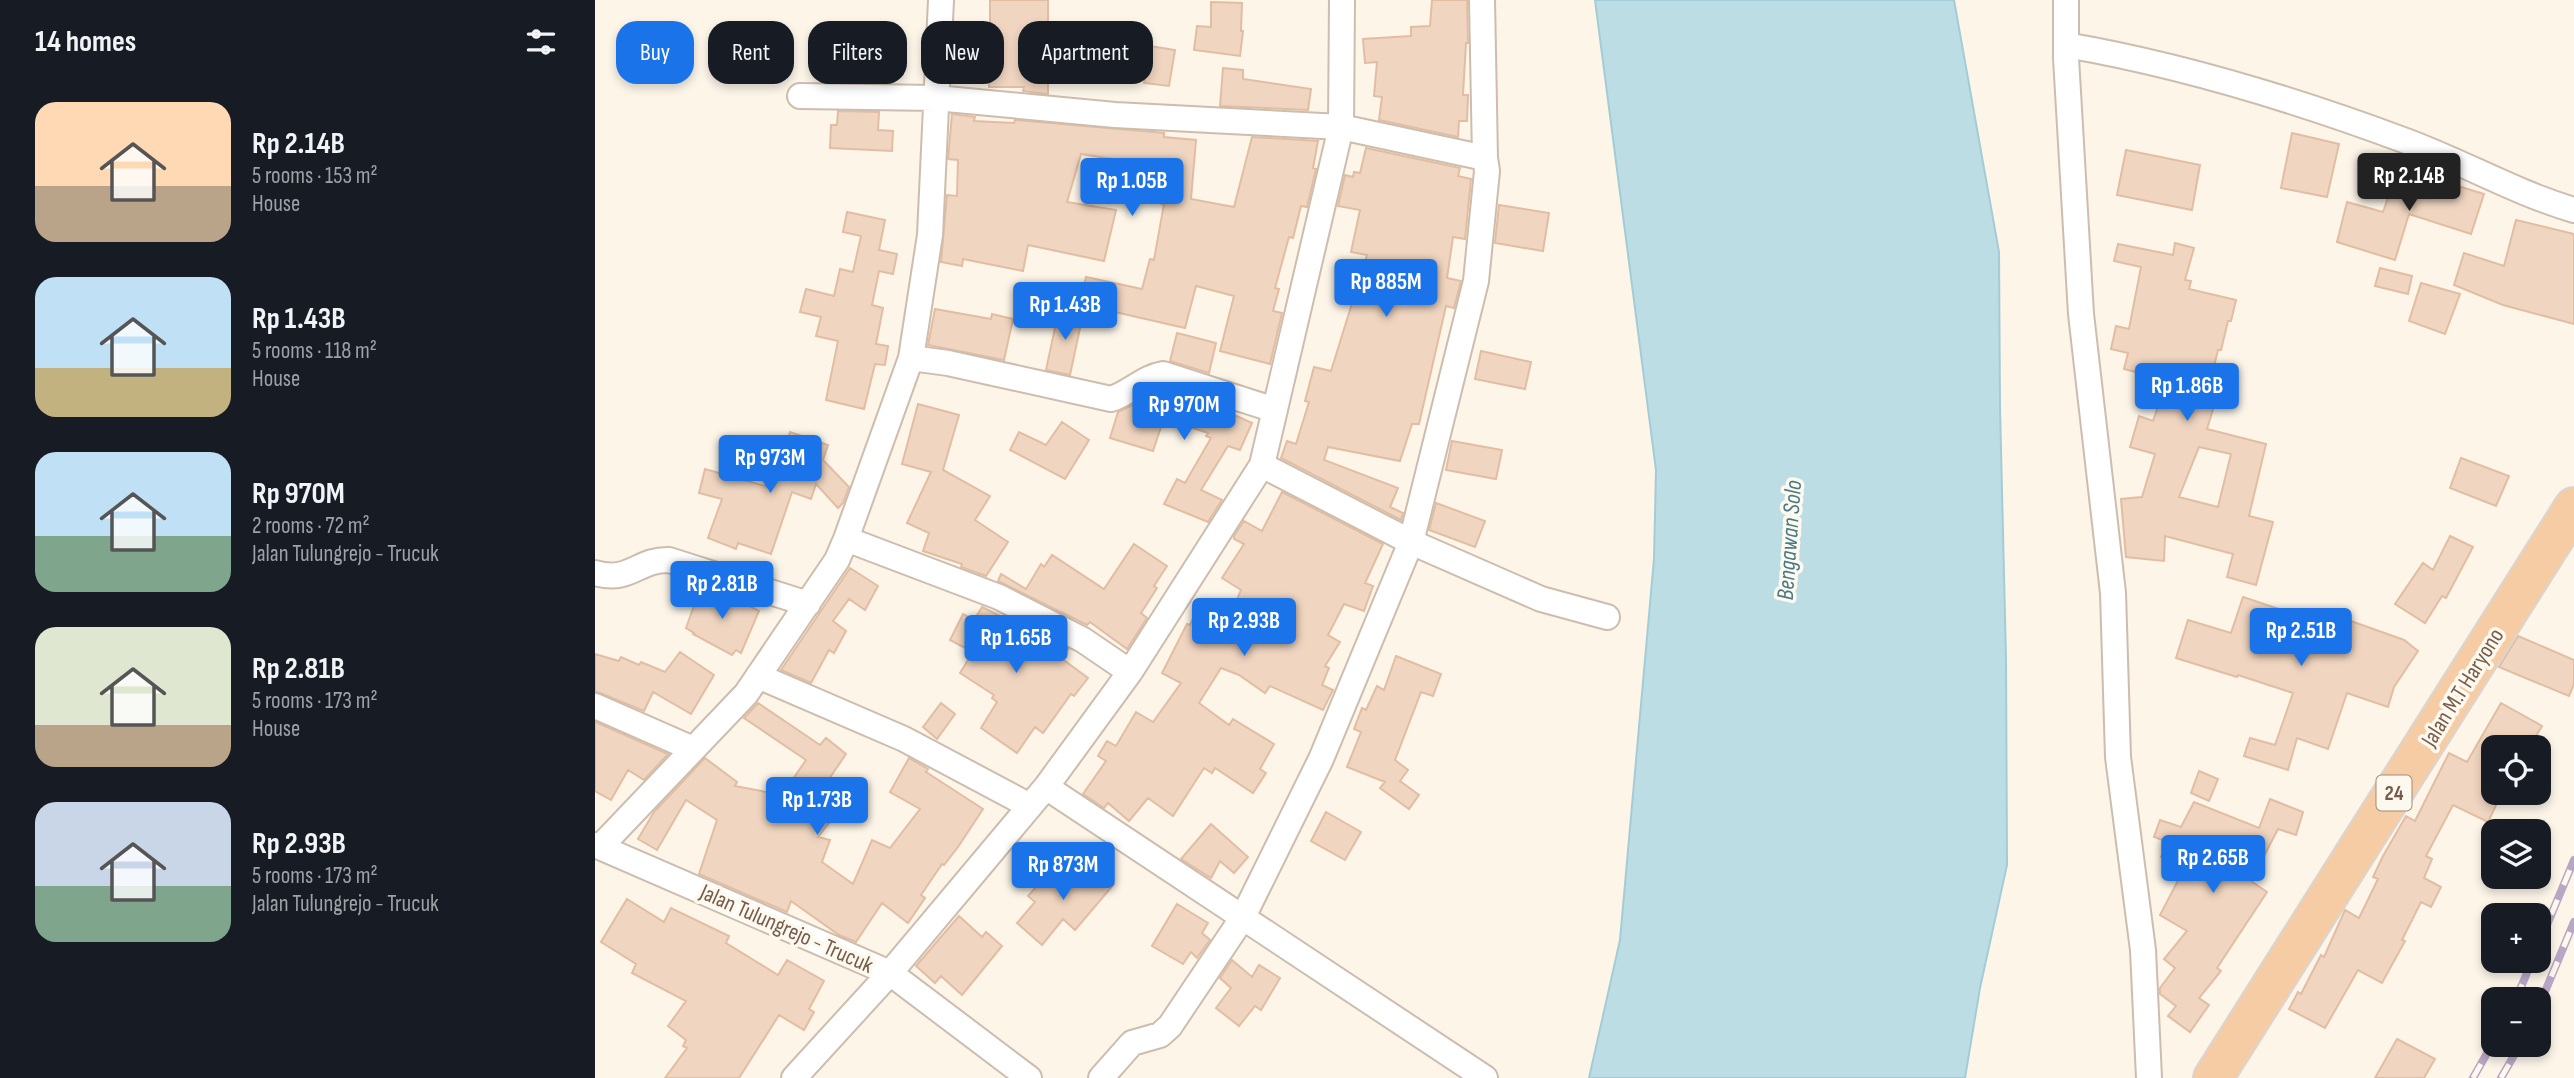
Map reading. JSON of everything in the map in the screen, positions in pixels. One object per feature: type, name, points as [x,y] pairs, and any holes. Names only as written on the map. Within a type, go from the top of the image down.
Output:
[{"type":"highway","name":"Jalan M.T Haryono","points":[[2213,1078],[2574,507]]},
{"type":"street","points":[[598,846],[746,694],[838,560],[911,358],[930,235],[941,0]]},
{"type":"street","name":"Jalan Tulungrejo - Trucuk","points":[[598,846],[890,974],[1046,787],[1130,672],[1262,464],[1341,127],[1342,0]]},
{"type":"street","points":[[1101,1078],[1132,1043],[1160,1035],[1170,1026],[1243,917],[1321,759],[1411,542],[1476,281],[1487,171],[1482,0]]},
{"type":"street","points":[[2066,0],[2066,45],[2081,314],[2113,593],[2118,757],[2143,950],[2149,1078]]},
{"type":"street","points":[[2066,45],[2134,57],[2298,104],[2408,141],[2525,193],[2574,210]]},
{"type":"street","points":[[800,96],[936,98],[1115,115],[1341,127],[1485,158]]},
{"type":"street","points":[[911,358],[948,363],[1111,399],[1123,396],[1155,376],[1163,374],[1275,410]]},
{"type":"street","points":[[1262,464],[1411,542],[1541,599],[1607,617]]},
{"type":"street","points":[[846,539],[999,597],[1083,640],[1130,672]]},
{"type":"street","points":[[595,573],[622,576],[655,560],[669,560],[808,604]]},
{"type":"street","points":[[758,676],[904,739],[1030,806]]},
{"type":"street","points":[[595,706],[694,749]]},
{"type":"street","points":[[1046,787],[1485,1078]]},
{"type":"street","points":[[794,1078],[890,974],[1029,1078]]},
{"type":"water","name":"Bengawan Solo","points":[[1595,0],[1954,0],[1999,252],[2006,659],[2007,865],[1980,988],[1965,1078],[1589,1078],[1620,940],[1654,559],[1656,470]]},
{"type":"building","points":[[990,0],[1048,0],[1048,21],[1018,21],[1018,84],[1048,84],[1048,94],[1023,91],[1024,87],[989,87],[989,84],[1004,84],[1004,21],[990,21]]},
{"type":"building","points":[[1432,0],[1467,0],[1468,43],[1463,95],[1468,95],[1467,121],[1459,121],[1458,137],[1379,120],[1382,97],[1374,96],[1377,62],[1365,63],[1363,39],[1411,36],[1411,27],[1430,26]]},
{"type":"building","points":[[1211,2],[1242,3],[1240,56],[1194,50],[1197,26],[1211,27]]},
{"type":"building","points":[[1153,46],[1175,50],[1169,86],[1152,84]]},
{"type":"building","points":[[1223,68],[1243,70],[1243,79],[1311,89],[1308,110],[1220,106]]},
{"type":"building","points":[[838,111],[879,112],[878,130],[893,131],[892,151],[830,148],[831,125],[837,125]]},
{"type":"building","points":[[952,114],[975,117],[974,121],[1014,123],[1015,120],[1164,133],[1164,137],[1196,140],[1191,199],[1234,207],[1252,137],[1318,141],[1313,168],[1316,169],[1307,207],[1301,206],[1275,288],[1279,289],[1273,311],[1282,313],[1270,364],[1220,351],[1234,296],[1196,286],[1185,328],[1080,304],[1086,277],[1142,289],[1150,259],[1154,260],[1164,204],[1137,199],[1144,164],[1081,154],[1067,202],[1116,210],[1104,261],[1028,245],[1023,271],[963,259],[962,266],[941,262],[947,195],[957,196],[958,160],[948,159]]},
{"type":"building","points":[[2292,133],[2339,144],[2327,197],[2281,188]]},
{"type":"building","points":[[1366,148],[1460,168],[1458,176],[1471,179],[1465,239],[1453,237],[1447,278],[1461,281],[1454,308],[1446,306],[1419,424],[1412,424],[1400,461],[1328,447],[1324,460],[1398,488],[1390,507],[1403,513],[1401,520],[1281,458],[1287,441],[1296,444],[1309,402],[1305,401],[1314,367],[1331,371],[1367,255],[1351,252],[1360,210],[1338,206],[1345,175],[1353,177],[1354,172],[1360,173]]},
{"type":"building","points":[[2126,150],[2200,165],[2192,210],[2117,195]]},
{"type":"building","points":[[2399,165],[2416,171],[2415,173],[2484,194],[2471,234],[2409,214],[2395,260],[2337,242],[2347,202],[2383,212]]},
{"type":"building","points":[[1499,205],[1549,213],[1543,251],[1495,243]]},
{"type":"building","points":[[847,212],[885,220],[879,250],[897,254],[893,274],[879,271],[872,305],[883,308],[876,344],[888,346],[885,365],[875,364],[864,409],[826,400],[838,341],[816,336],[821,317],[800,312],[806,289],[834,296],[840,269],[853,272],[861,236],[843,232]]},
{"type":"building","points":[[2516,220],[2574,234],[2574,324],[2503,305],[2454,285],[2464,253],[2504,266]]},
{"type":"building","points":[[2175,243],[2194,248],[2185,280],[2191,281],[2189,289],[2236,300],[2221,350],[2218,350],[2208,390],[2218,393],[2207,429],[2266,444],[2249,516],[2273,522],[2256,585],[2227,577],[2233,554],[2165,536],[2164,561],[2126,557],[2121,499],[2142,497],[2155,454],[2130,447],[2139,416],[2153,421],[2167,380],[2124,369],[2128,353],[2111,349],[2116,326],[2129,329],[2141,267],[2114,261],[2118,244],[2173,255]],"holes":[[[2199,447],[2231,454],[2218,507],[2179,497]]]},
{"type":"building","points":[[2380,268],[2412,276],[2408,294],[2375,286]]},
{"type":"building","points":[[2421,283],[2460,294],[2445,334],[2409,321]]},
{"type":"building","points":[[935,309],[991,319],[992,314],[1013,319],[1004,360],[928,345]]},
{"type":"building","points":[[1059,309],[1083,314],[1070,375],[1046,370]]},
{"type":"building","points":[[1177,333],[1216,343],[1209,373],[1170,361]]},
{"type":"building","points":[[1481,351],[1531,362],[1525,389],[1475,379]]},
{"type":"building","points":[[1162,389],[1212,405],[1252,423],[1240,450],[1228,446],[1201,490],[1222,500],[1208,522],[1164,504],[1177,479],[1185,483],[1211,438],[1206,436],[1208,433],[1164,418],[1153,451],[1110,438],[1118,412],[1133,405],[1136,407],[1137,403]]},
{"type":"building","points":[[918,404],[959,415],[943,470],[990,496],[975,520],[1008,542],[986,576],[961,567],[962,564],[923,551],[929,533],[907,523],[931,472],[902,464]]},
{"type":"building","points":[[1062,422],[1089,440],[1065,479],[1010,450],[1019,432],[1046,445]]},
{"type":"building","points":[[790,432],[828,445],[823,460],[849,487],[843,503],[838,508],[816,484],[811,499],[792,492],[771,554],[738,543],[736,549],[708,538],[722,499],[699,493],[705,469],[772,488]]},
{"type":"building","points":[[1452,441],[1502,450],[1496,479],[1446,470]]},
{"type":"building","points":[[2461,458],[2509,476],[2496,506],[2450,488]]},
{"type":"building","points":[[1282,492],[1383,544],[1365,583],[1373,586],[1364,611],[1344,604],[1328,635],[1340,642],[1325,666],[1329,668],[1322,685],[1333,690],[1323,710],[1270,686],[1265,693],[1239,675],[1221,668],[1199,703],[1229,725],[1233,719],[1274,744],[1260,769],[1266,773],[1253,793],[1215,768],[1212,773],[1204,768],[1173,816],[1148,798],[1129,821],[1108,803],[1104,808],[1083,794],[1106,761],[1098,756],[1107,741],[1116,746],[1136,712],[1153,722],[1181,683],[1162,673],[1197,610],[1205,610],[1228,622],[1241,590],[1222,578],[1244,544],[1234,539],[1234,536],[1244,521],[1262,531]]},
{"type":"building","points":[[1436,503],[1485,521],[1475,547],[1429,530]]},
{"type":"building","points":[[2450,536],[2473,547],[2446,598],[2442,596],[2425,623],[2395,604],[2423,563],[2433,570]]},
{"type":"building","points":[[1134,544],[1167,566],[1141,613],[1147,618],[1127,649],[1090,622],[1087,625],[998,581],[1001,574],[1026,589],[1041,564],[1044,567],[1052,555],[1104,589]]},
{"type":"building","points":[[850,568],[878,586],[865,610],[849,599],[833,621],[846,631],[834,653],[829,650],[811,683],[781,670]]},
{"type":"building","points":[[700,589],[719,596],[721,592],[724,593],[759,611],[741,653],[736,650],[732,655],[686,628]]},
{"type":"building","points":[[2243,597],[2315,621],[2317,613],[2349,625],[2351,621],[2404,640],[2418,651],[2394,687],[2388,707],[2347,693],[2328,749],[2297,738],[2288,770],[2244,756],[2250,738],[2275,745],[2293,693],[2176,658],[2188,620],[2231,633]]},
{"type":"building","points":[[982,607],[1068,649],[1061,658],[1088,678],[1074,696],[1071,694],[1043,733],[1035,727],[1017,753],[981,728],[997,702],[992,698],[994,695],[960,673],[973,652],[950,640],[963,614],[974,620]]},
{"type":"building","points":[[2518,636],[2574,660],[2574,684],[2569,696],[2499,667]]},
{"type":"building","points":[[680,652],[714,675],[691,714],[653,692],[644,711],[595,691],[595,654],[619,661],[621,657],[639,665],[641,662],[665,672]]},
{"type":"building","points":[[1396,656],[1441,674],[1433,696],[1421,692],[1395,760],[1408,770],[1400,781],[1419,795],[1409,809],[1380,788],[1385,782],[1347,767],[1361,732],[1354,729],[1362,708],[1366,710],[1377,686],[1384,690]]},
{"type":"building","points":[[758,703],[820,745],[826,738],[846,754],[810,807],[829,823],[818,837],[830,840],[822,862],[853,884],[872,840],[890,848],[920,809],[890,792],[909,758],[983,809],[921,895],[925,898],[908,923],[882,903],[856,942],[839,935],[791,901],[787,912],[699,874],[717,820],[686,800],[657,850],[638,839],[654,812],[705,758],[737,782],[735,786],[782,795],[806,760],[744,718]]},
{"type":"building","points":[[941,703],[955,714],[937,739],[923,727]]},
{"type":"building","points":[[2501,703],[2542,726],[2536,735],[2483,735]]},
{"type":"building","points":[[595,722],[668,754],[644,780],[628,770],[611,800],[595,791]]},
{"type":"building","points":[[2481,738],[2481,805],[2496,805],[2489,819],[2482,819],[2453,805],[2426,856],[2432,859],[2424,878],[2441,887],[2431,907],[2421,902],[2402,940],[2405,941],[2382,983],[2358,970],[2325,1028],[2289,1009],[2298,992],[2301,994],[2321,955],[2324,957],[2345,910],[2359,918],[2378,879],[2373,877],[2383,856],[2406,816],[2415,821],[2449,753],[2467,762]]},
{"type":"building","points":[[2199,771],[2218,779],[2209,801],[2191,793]]},
{"type":"building","points":[[2270,799],[2303,812],[2296,835],[2278,829],[2251,881],[2267,892],[2217,968],[2221,971],[2199,998],[2209,1005],[2190,1032],[2168,1016],[2176,1006],[2160,994],[2160,988],[2175,968],[2164,959],[2187,931],[2160,915],[2184,869],[2161,857],[2168,842],[2154,837],[2160,820],[2181,827],[2194,802],[2259,828]]},
{"type":"building","points":[[1326,812],[1361,832],[1345,860],[1311,841]]},
{"type":"building","points":[[1211,824],[1248,857],[1234,873],[1220,861],[1211,878],[1181,859]]},
{"type":"building","points":[[1056,865],[1079,886],[1096,867],[1114,884],[1075,930],[1063,919],[1042,945],[1017,923],[1035,902],[1028,896]]},
{"type":"building","points":[[627,899],[664,922],[671,908],[729,936],[726,943],[778,975],[787,960],[824,981],[809,1009],[814,1012],[804,1030],[779,1015],[739,1078],[665,1078],[687,1048],[683,1046],[686,1040],[668,1026],[686,1001],[632,973],[636,964],[601,942]]},
{"type":"building","points":[[1177,904],[1208,923],[1202,933],[1210,940],[1197,958],[1191,952],[1183,964],[1152,946]]},
{"type":"building","points":[[959,916],[982,937],[986,932],[1002,946],[962,995],[941,976],[935,983],[916,966]]},
{"type":"building","points":[[1232,960],[1252,977],[1259,965],[1280,978],[1261,1010],[1255,1006],[1239,1026],[1216,1008],[1231,988],[1220,978]]},
{"type":"building","points":[[2397,1039],[2435,1059],[2424,1078],[2375,1078]]},
{"type":"railway","points":[[2551,915],[2574,860]]},
{"type":"railway","points":[[2547,987],[2574,922]]},
{"type":"railway","points":[[2521,987],[2527,973]]},
{"type":"railway","points":[[2473,1078],[2485,1057]]},
{"type":"railway","points":[[2501,1078],[2513,1057]]}]
